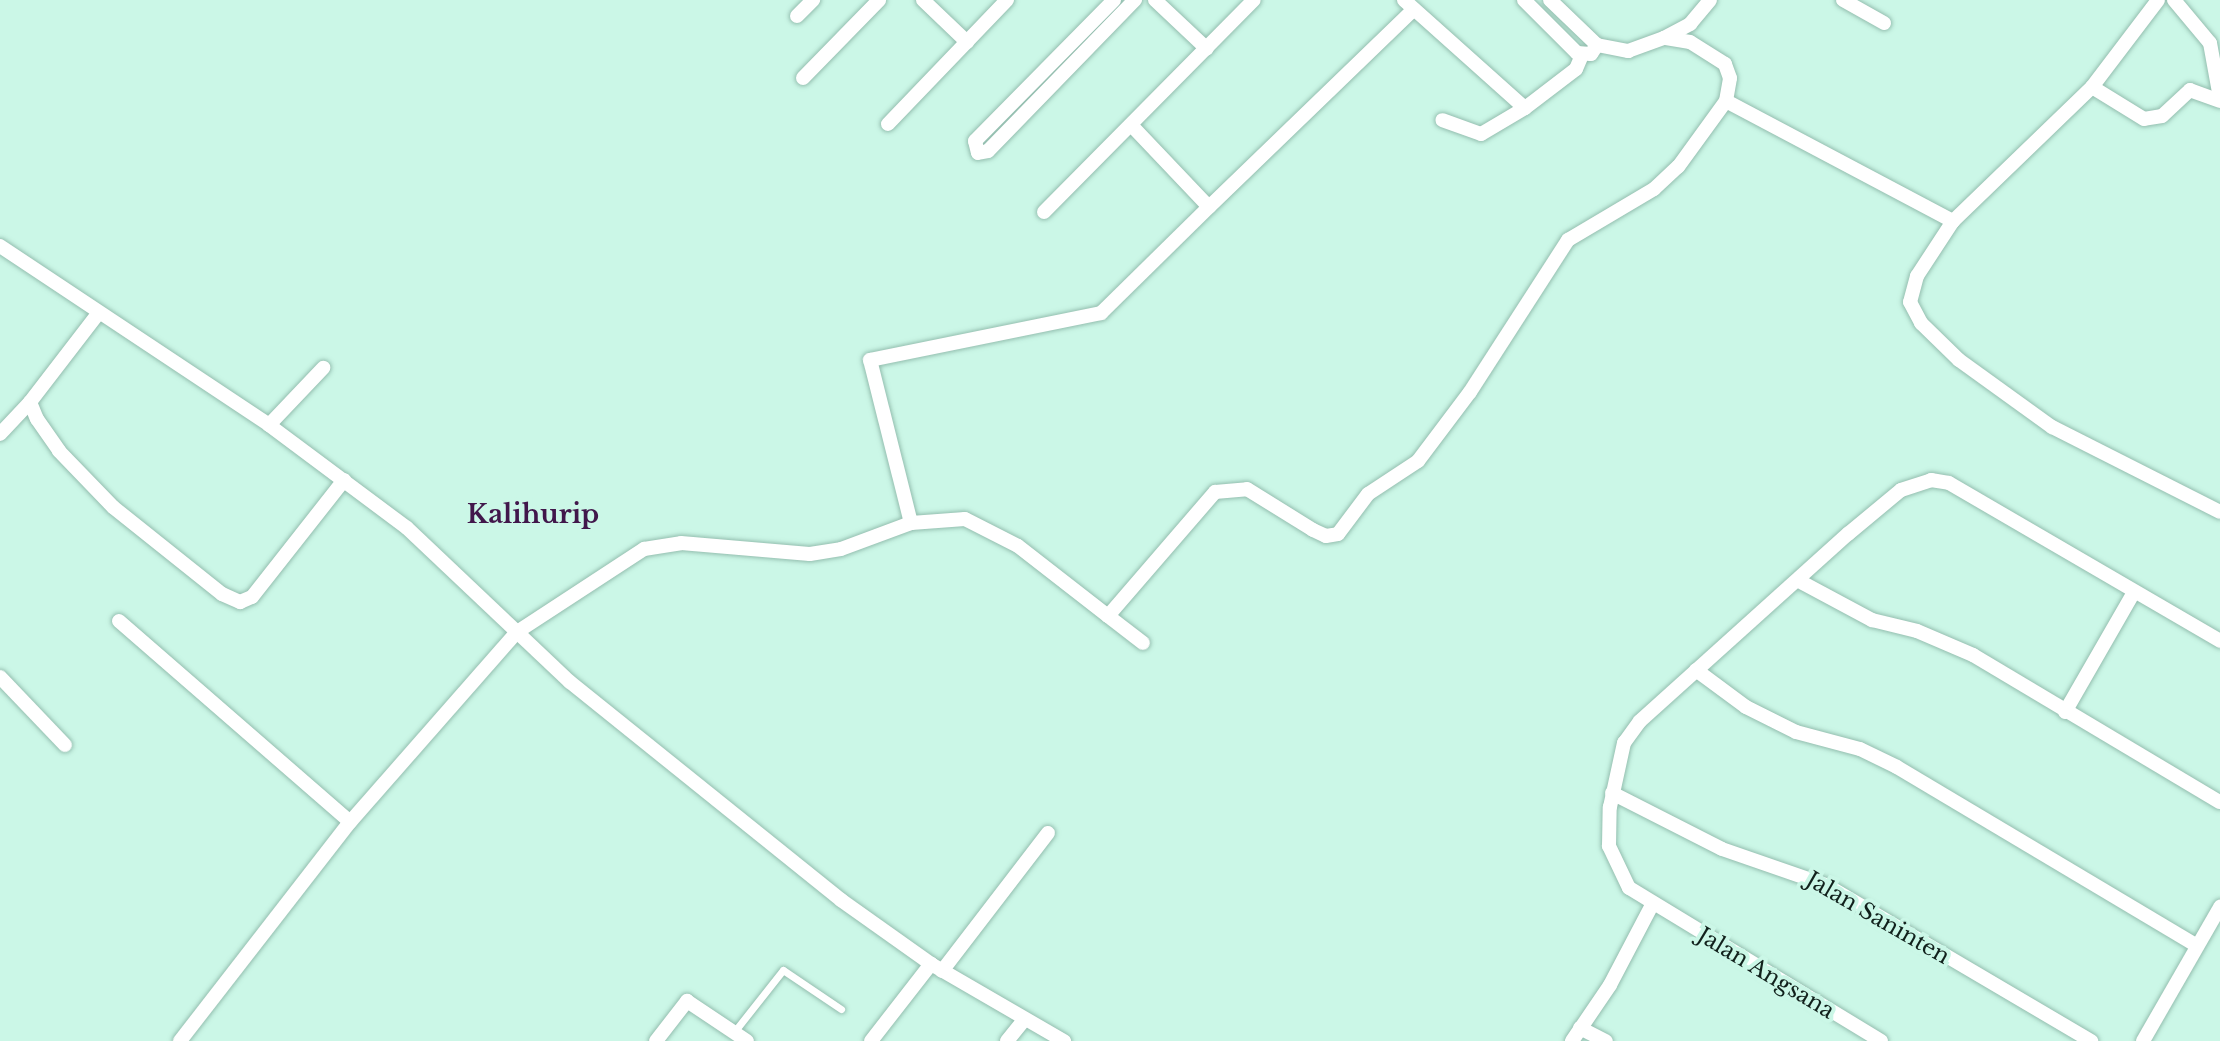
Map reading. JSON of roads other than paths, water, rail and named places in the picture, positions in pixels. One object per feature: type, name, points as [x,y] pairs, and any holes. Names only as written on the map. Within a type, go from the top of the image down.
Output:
[{"type":"street","points":[[797,16],[813,0]]},
{"type":"street","points":[[803,78],[879,0]]},
{"type":"street","points":[[923,0],[967,42]]},
{"type":"street","points":[[888,124],[1007,0]]},
{"type":"street","points":[[1114,0],[1054,73],[988,151],[978,153],[975,141],[1054,73],[1135,0]]},
{"type":"street","points":[[1155,0],[1207,49]]},
{"type":"street","points":[[1044,212],[1133,127],[1254,0]]},
{"type":"street","points":[[1524,0],[1582,55]]},
{"type":"street","points":[[1550,0],[1597,45],[1616,53],[1664,38],[1690,24],[1710,0]]},
{"type":"street","points":[[1843,0],[1884,23]]},
{"type":"street","points":[[2158,0],[2092,87],[1953,221],[1911,291],[1910,302],[1921,323],[1959,360],[2052,427],[2220,512]]},
{"type":"street","points":[[2092,87],[2154,120],[2190,90],[2220,100],[2210,43],[2174,0]]},
{"type":"street","points":[[911,523],[870,360],[1101,313],[1408,3],[1525,108]]},
{"type":"street","points":[[1108,616],[1215,492],[1247,489],[1326,536],[1338,534],[1368,494],[1418,461],[1470,392],[1568,240],[1654,189],[1678,167],[1726,101],[1730,78],[1725,64],[1690,42],[1664,38]]},
{"type":"street","points":[[1442,120],[1481,134],[1525,108],[1567,77],[1582,55],[1591,54],[1597,45]]},
{"type":"street","points":[[1726,101],[1953,221]]},
{"type":"street","points":[[1133,127],[1209,207]]},
{"type":"street","points":[[0,246],[97,315],[269,425],[407,528],[517,632],[760,837],[936,967],[1064,1041]]},
{"type":"street","points":[[0,434],[30,402],[97,315]]},
{"type":"street","points":[[269,425],[323,368]]},
{"type":"street","points":[[30,402],[59,451],[113,507],[240,602],[252,597],[344,480]]},
{"type":"street","name":"Jalan Angsana","points":[[1881,1041],[1652,905],[1629,888],[1609,846],[1612,793],[1624,743],[1658,703],[1801,582],[1901,490],[1931,480],[1949,483],[2220,641]]},
{"type":"street","points":[[180,1041],[350,822],[517,632],[632,555],[663,543],[810,554],[841,549],[911,523],[965,519],[992,529],[1143,643]]},
{"type":"street","points":[[1801,582],[1872,620],[1917,631],[1973,655],[2220,802]]},
{"type":"street","points":[[2065,712],[2134,592]]},
{"type":"street","points":[[119,621],[350,822]]},
{"type":"street","points":[[1696,670],[1746,707],[1796,732],[1860,749],[1897,767],[2197,946]]},
{"type":"street","points":[[0,677],[65,745]]},
{"type":"street","name":"Jalan Saninten","points":[[1612,793],[1722,849],[1826,885],[2091,1041]]},
{"type":"street","points":[[871,1041],[1048,833]]},
{"type":"street","points":[[1606,1041],[1576,1035],[1652,905]]},
{"type":"street","points":[[2143,1041],[2220,907]]},
{"type":"street","points":[[656,1041],[687,1001],[742,1038]]},
{"type":"street","points":[[1007,1041],[1024,1020]]},
{"type":"lane","points":[[742,1038],[783,970],[841,1009]]},
{"type":"district","name":"Kalihurip","points":[[533,515]]}]
